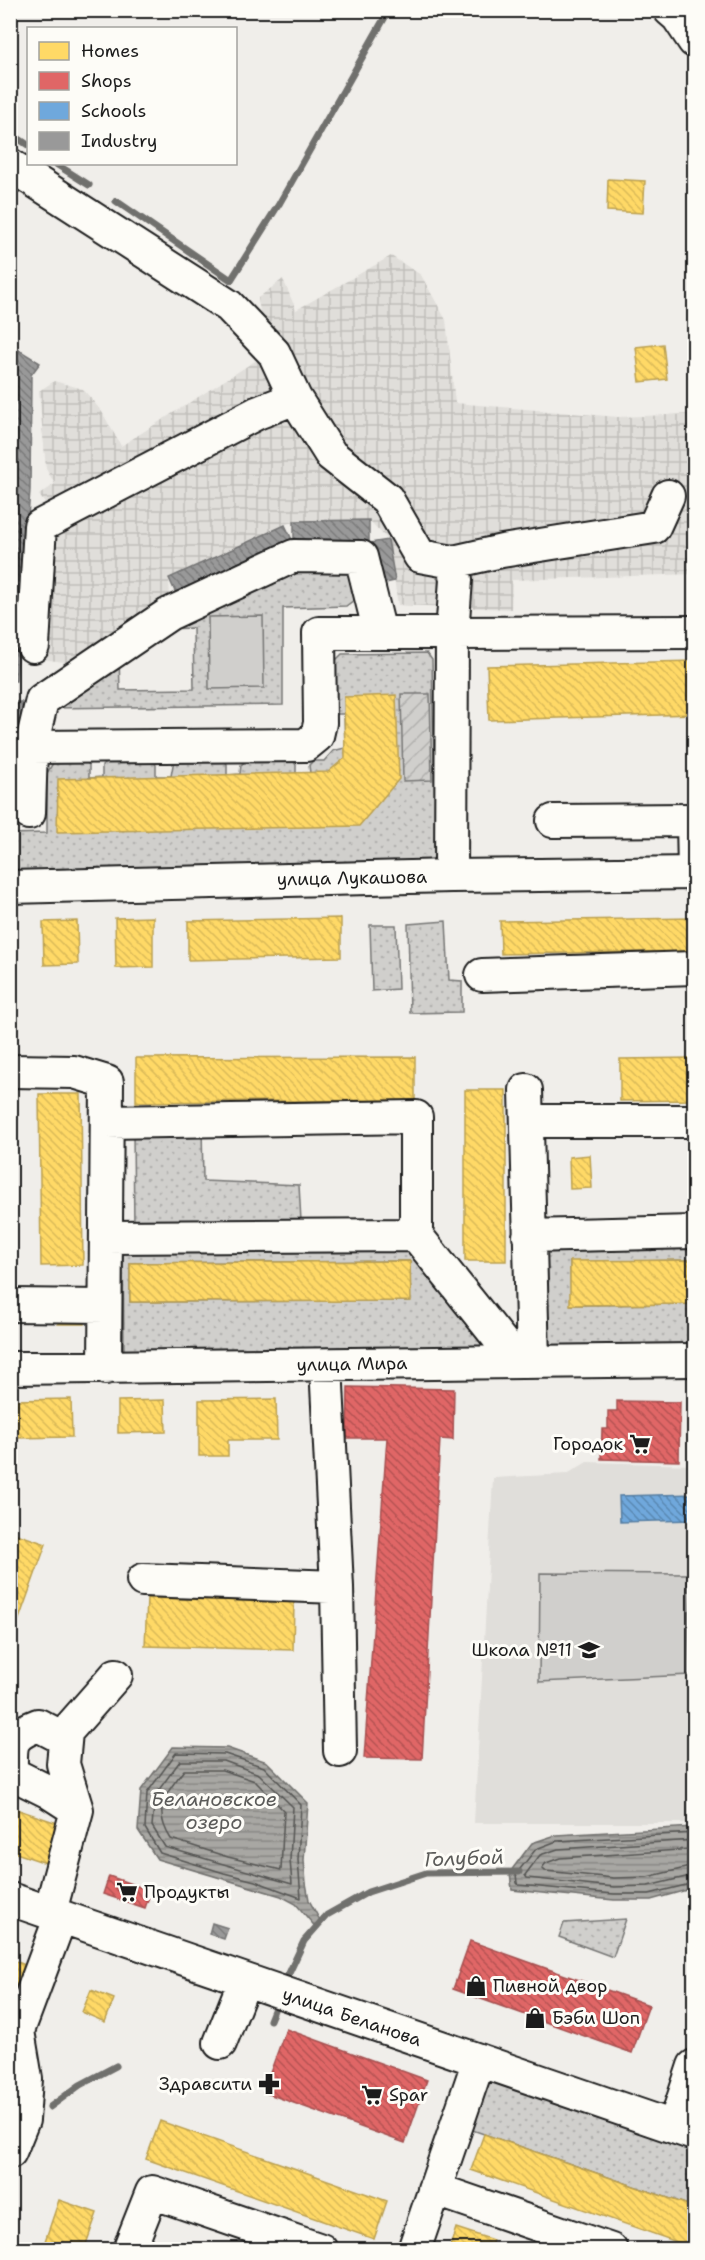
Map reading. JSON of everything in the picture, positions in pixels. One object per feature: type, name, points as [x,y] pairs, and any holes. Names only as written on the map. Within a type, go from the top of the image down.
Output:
[{"type":"street","points":[[670,10],[678,16],[694,41]]},
{"type":"street","points":[[10,165],[229,306],[274,353],[295,398],[331,455],[387,499],[420,556],[453,562],[502,551],[654,527],[668,496]]},
{"type":"street","points":[[33,646],[40,526],[257,413],[295,398]]},
{"type":"street","points":[[29,813],[31,747],[42,700],[169,614],[294,556],[361,557],[380,633]]},
{"type":"street","points":[[451,876],[452,633],[456,580],[453,562]]},
{"type":"street","points":[[31,747],[306,744],[316,736],[320,723],[319,633],[694,632]]},
{"type":"street","points":[[553,821],[694,820],[694,873]]},
{"type":"street","name":"улица Лукашова","points":[[10,887],[451,876],[694,873]]},
{"type":"street","points":[[482,975],[694,968]]},
{"type":"street","points":[[10,1071],[74,1072],[107,1082],[105,1368]]},
{"type":"street","points":[[525,1361],[530,1236],[526,1090]]},
{"type":"street","points":[[107,1122],[416,1117],[416,1234],[525,1361]]},
{"type":"street","points":[[527,1122],[694,1121]]},
{"type":"street","points":[[530,1236],[694,1232]]},
{"type":"street","points":[[106,1237],[416,1234]]},
{"type":"street","points":[[10,1305],[105,1306]]},
{"type":"street","name":"улица Мира","points":[[10,1368],[694,1360]]},
{"type":"street","points":[[326,1365],[337,1587],[340,1751]]},
{"type":"street","points":[[143,1580],[337,1587]]},
{"type":"street","points":[[10,2152],[23,2120],[26,2079],[14,2030],[55,1914],[77,1810],[63,1764],[66,1732],[116,1675]]},
{"type":"street","points":[[65,1739],[38,1725],[21,1732],[11,1744],[11,1773],[49,1792],[77,1810]]},
{"type":"street","name":"улица Беланова","points":[[10,1899],[684,2130]]},
{"type":"street","points":[[220,2043],[250,1982]]},
{"type":"street","points":[[414,2250],[479,2060]]},
{"type":"street","points":[[684,2130],[694,2066]]},
{"type":"street","points":[[434,2189],[532,2237],[611,2250]]},
{"type":"street","points":[[129,2250],[152,2192],[321,2250]]},
{"type":"shaded area","points":[[391,256],[421,275],[446,320],[455,403],[618,417],[692,414],[694,574],[512,580],[511,609],[398,605],[388,540],[369,520],[294,521],[169,578],[170,600],[71,663],[42,659],[43,596],[56,518],[39,495],[55,484],[46,469],[39,391],[54,381],[83,389],[102,412],[121,446],[266,354],[258,298],[283,279],[296,310]]},
{"type":"shaded area","points":[[292,565],[349,568],[356,589],[354,600],[346,606],[283,608],[283,705],[52,708],[119,656],[120,690],[194,689],[193,628],[163,629]]},
{"type":"shaded area","points":[[263,616],[264,688],[209,689],[208,617]]},
{"type":"shaded area","points":[[427,653],[432,660],[436,854],[431,862],[11,875],[10,834],[47,833],[47,773],[53,763],[85,761],[89,765],[89,778],[102,777],[102,766],[106,762],[153,761],[156,765],[156,776],[171,776],[174,760],[224,760],[227,764],[227,775],[240,774],[241,765],[248,760],[292,759],[296,765],[296,773],[310,773],[309,765],[313,761],[324,761],[333,751],[345,748],[344,714],[334,714],[333,663],[342,654]]},
{"type":"shaded area","points":[[401,694],[430,694],[432,780],[403,781]]},
{"type":"shaded area","points":[[446,921],[449,980],[462,981],[462,1012],[410,1013],[408,924]]},
{"type":"shaded area","points":[[370,925],[396,925],[398,989],[372,991]]},
{"type":"shaded area","points":[[202,1126],[203,1181],[299,1185],[301,1221],[134,1229],[133,1132]]},
{"type":"shaded area","points":[[694,1241],[694,1260],[570,1262],[571,1305],[694,1304],[694,1347],[555,1348],[539,1341],[545,1244]]},
{"type":"shaded area","points":[[412,1246],[490,1342],[483,1352],[124,1354],[123,1249]],"holes":[[[410,1261],[410,1301],[130,1302],[130,1263]]]},
{"type":"shaded area","name":"Школа №11","points":[[587,1462],[694,1465],[694,1823],[474,1823],[493,1478],[567,1474]]},
{"type":"shaded area","points":[[540,1573],[688,1574],[690,1675],[539,1682]]},
{"type":"shaded area","points":[[626,1919],[613,1957],[559,1937],[564,1923]]},
{"type":"shaded area","points":[[491,2077],[498,2077],[694,2151],[694,2207],[464,2127],[478,2088]]},
{"type":"water","name":"Белановское озеро","points":[[173,1747],[227,1748],[267,1762],[308,1803],[304,1860],[309,1900],[322,1924],[317,1929],[296,1904],[281,1896],[157,1859],[138,1830],[141,1790]]},
{"type":"water","points":[[694,1827],[694,1888],[651,1900],[614,1900],[512,1890],[510,1872],[532,1843],[556,1835]]},
{"type":"building: Homes","points":[[608,179],[645,181],[643,213],[607,211]]},
{"type":"building: Homes","points":[[663,344],[667,379],[640,382],[636,347]]},
{"type":"building: Homes","points":[[694,661],[694,714],[489,720],[487,666]]},
{"type":"building: Homes","points":[[396,695],[399,779],[359,826],[57,832],[58,779],[328,772],[345,758],[344,697]]},
{"type":"building: Homes","points":[[153,917],[153,967],[116,968],[115,918]]},
{"type":"building: Homes","points":[[341,918],[341,957],[188,960],[188,921]]},
{"type":"building: Homes","points":[[694,918],[694,951],[501,954],[500,921]]},
{"type":"building: Homes","points":[[77,921],[78,964],[44,965],[43,922]]},
{"type":"building: Homes","points":[[415,1057],[415,1100],[136,1102],[136,1058]]},
{"type":"building: Homes","points":[[694,1058],[694,1100],[620,1101],[620,1059]]},
{"type":"building: Homes","points":[[465,1090],[506,1090],[506,1261],[465,1261]]},
{"type":"building: Homes","points":[[39,1094],[81,1094],[83,1265],[41,1266]]},
{"type":"building: Homes","points":[[590,1155],[592,1188],[570,1189],[569,1157]]},
{"type":"building: Homes","points":[[694,1260],[694,1304],[570,1305],[570,1261]]},
{"type":"building: Homes","points":[[410,1261],[411,1301],[130,1302],[130,1263]]},
{"type":"building: Homes","points":[[58,1309],[85,1309],[85,1324],[58,1324]]},
{"type":"building: Homes","points":[[692,1394],[694,1394],[694,1430],[692,1430]]},
{"type":"building: Homes","points":[[71,1399],[72,1437],[14,1438],[13,1400]]},
{"type":"building: Homes","points":[[276,1399],[277,1440],[228,1440],[228,1456],[199,1456],[199,1400]]},
{"type":"building: Homes","points":[[165,1400],[166,1432],[118,1433],[118,1401]]},
{"type":"building: Homes","points":[[10,1533],[46,1544],[10,1644]]},
{"type":"building: Homes","points":[[147,1598],[294,1602],[293,1650],[145,1646]]},
{"type":"building: Homes","points":[[10,1807],[60,1824],[46,1863],[10,1851]]},
{"type":"building: Homes","points":[[10,1959],[25,1965],[10,2001]]},
{"type":"building: Homes","points":[[91,1990],[114,1999],[105,2022],[82,2012]]},
{"type":"building: Homes","points":[[160,2121],[387,2201],[374,2239],[146,2159]]},
{"type":"building: Homes","points":[[484,2134],[694,2207],[694,2248],[471,2170]]},
{"type":"building: Homes","points":[[59,2200],[97,2213],[84,2250],[42,2250]]},
{"type":"building: Homes","points":[[456,2228],[493,2240],[490,2250],[449,2250]]},
{"type":"building: Shops","points":[[348,1387],[454,1389],[453,1440],[440,1439],[422,1759],[364,1758],[387,1438],[347,1438]]},
{"type":"building: Shops","name":"Городок","points":[[617,1401],[680,1402],[679,1461],[601,1459],[602,1429],[608,1429],[608,1411],[617,1411]]},
{"type":"building: Shops","name":"Продукты","points":[[109,1876],[151,1891],[145,1908],[103,1894]]},
{"type":"building: Shops","points":[[470,1941],[649,2005],[632,2053],[453,1989]]},
{"type":"building: Shops","points":[[286,2029],[427,2080],[405,2143],[263,2092]]},
{"type":"building: Schools","points":[[694,1494],[694,1520],[620,1522],[619,1496]]},
{"type":"building: Industry","points":[[14,347],[40,363],[31,375],[30,490],[16,681],[10,681],[10,351]]},
{"type":"building: Industry","points":[[369,520],[369,543],[294,544],[294,521]]},
{"type":"building: Industry","points":[[285,525],[294,544],[178,598],[169,578]]},
{"type":"building: Industry","points":[[388,540],[395,581],[376,585],[369,543]]},
{"type":"building: Industry","points":[[10,702],[22,702],[22,743],[10,743]]},
{"type":"building: Industry","points":[[212,1923],[228,1928],[224,1939],[209,1934]]},
{"type":"waterway","points":[[116,201],[231,280],[279,204],[389,10]]},
{"type":"waterway","points":[[10,133],[27,144]]},
{"type":"waterway","points":[[58,165],[89,185]]},
{"type":"waterway","name":"Голубой","points":[[284,1984],[304,1941],[327,1915],[368,1892],[426,1873],[519,1872]]},
{"type":"waterway","name":"Голубой","points":[[270,2020],[278,2000]]},
{"type":"waterway","name":"Голубой","points":[[50,2107],[80,2085],[116,2066]]},
{"type":"place","name":"Городок","points":[[640,1444]]},
{"type":"place","name":"Школа №11","points":[[589,1650]]},
{"type":"place","name":"Продукты","points":[[127,1892]]},
{"type":"place","name":"Пивной двор","points":[[476,1986]]},
{"type":"place","name":"Бэби Шоп","points":[[535,2018]]},
{"type":"place","name":"Здравсити","points":[[269,2084]]},
{"type":"place","name":"Spar","points":[[372,2095]]}]
